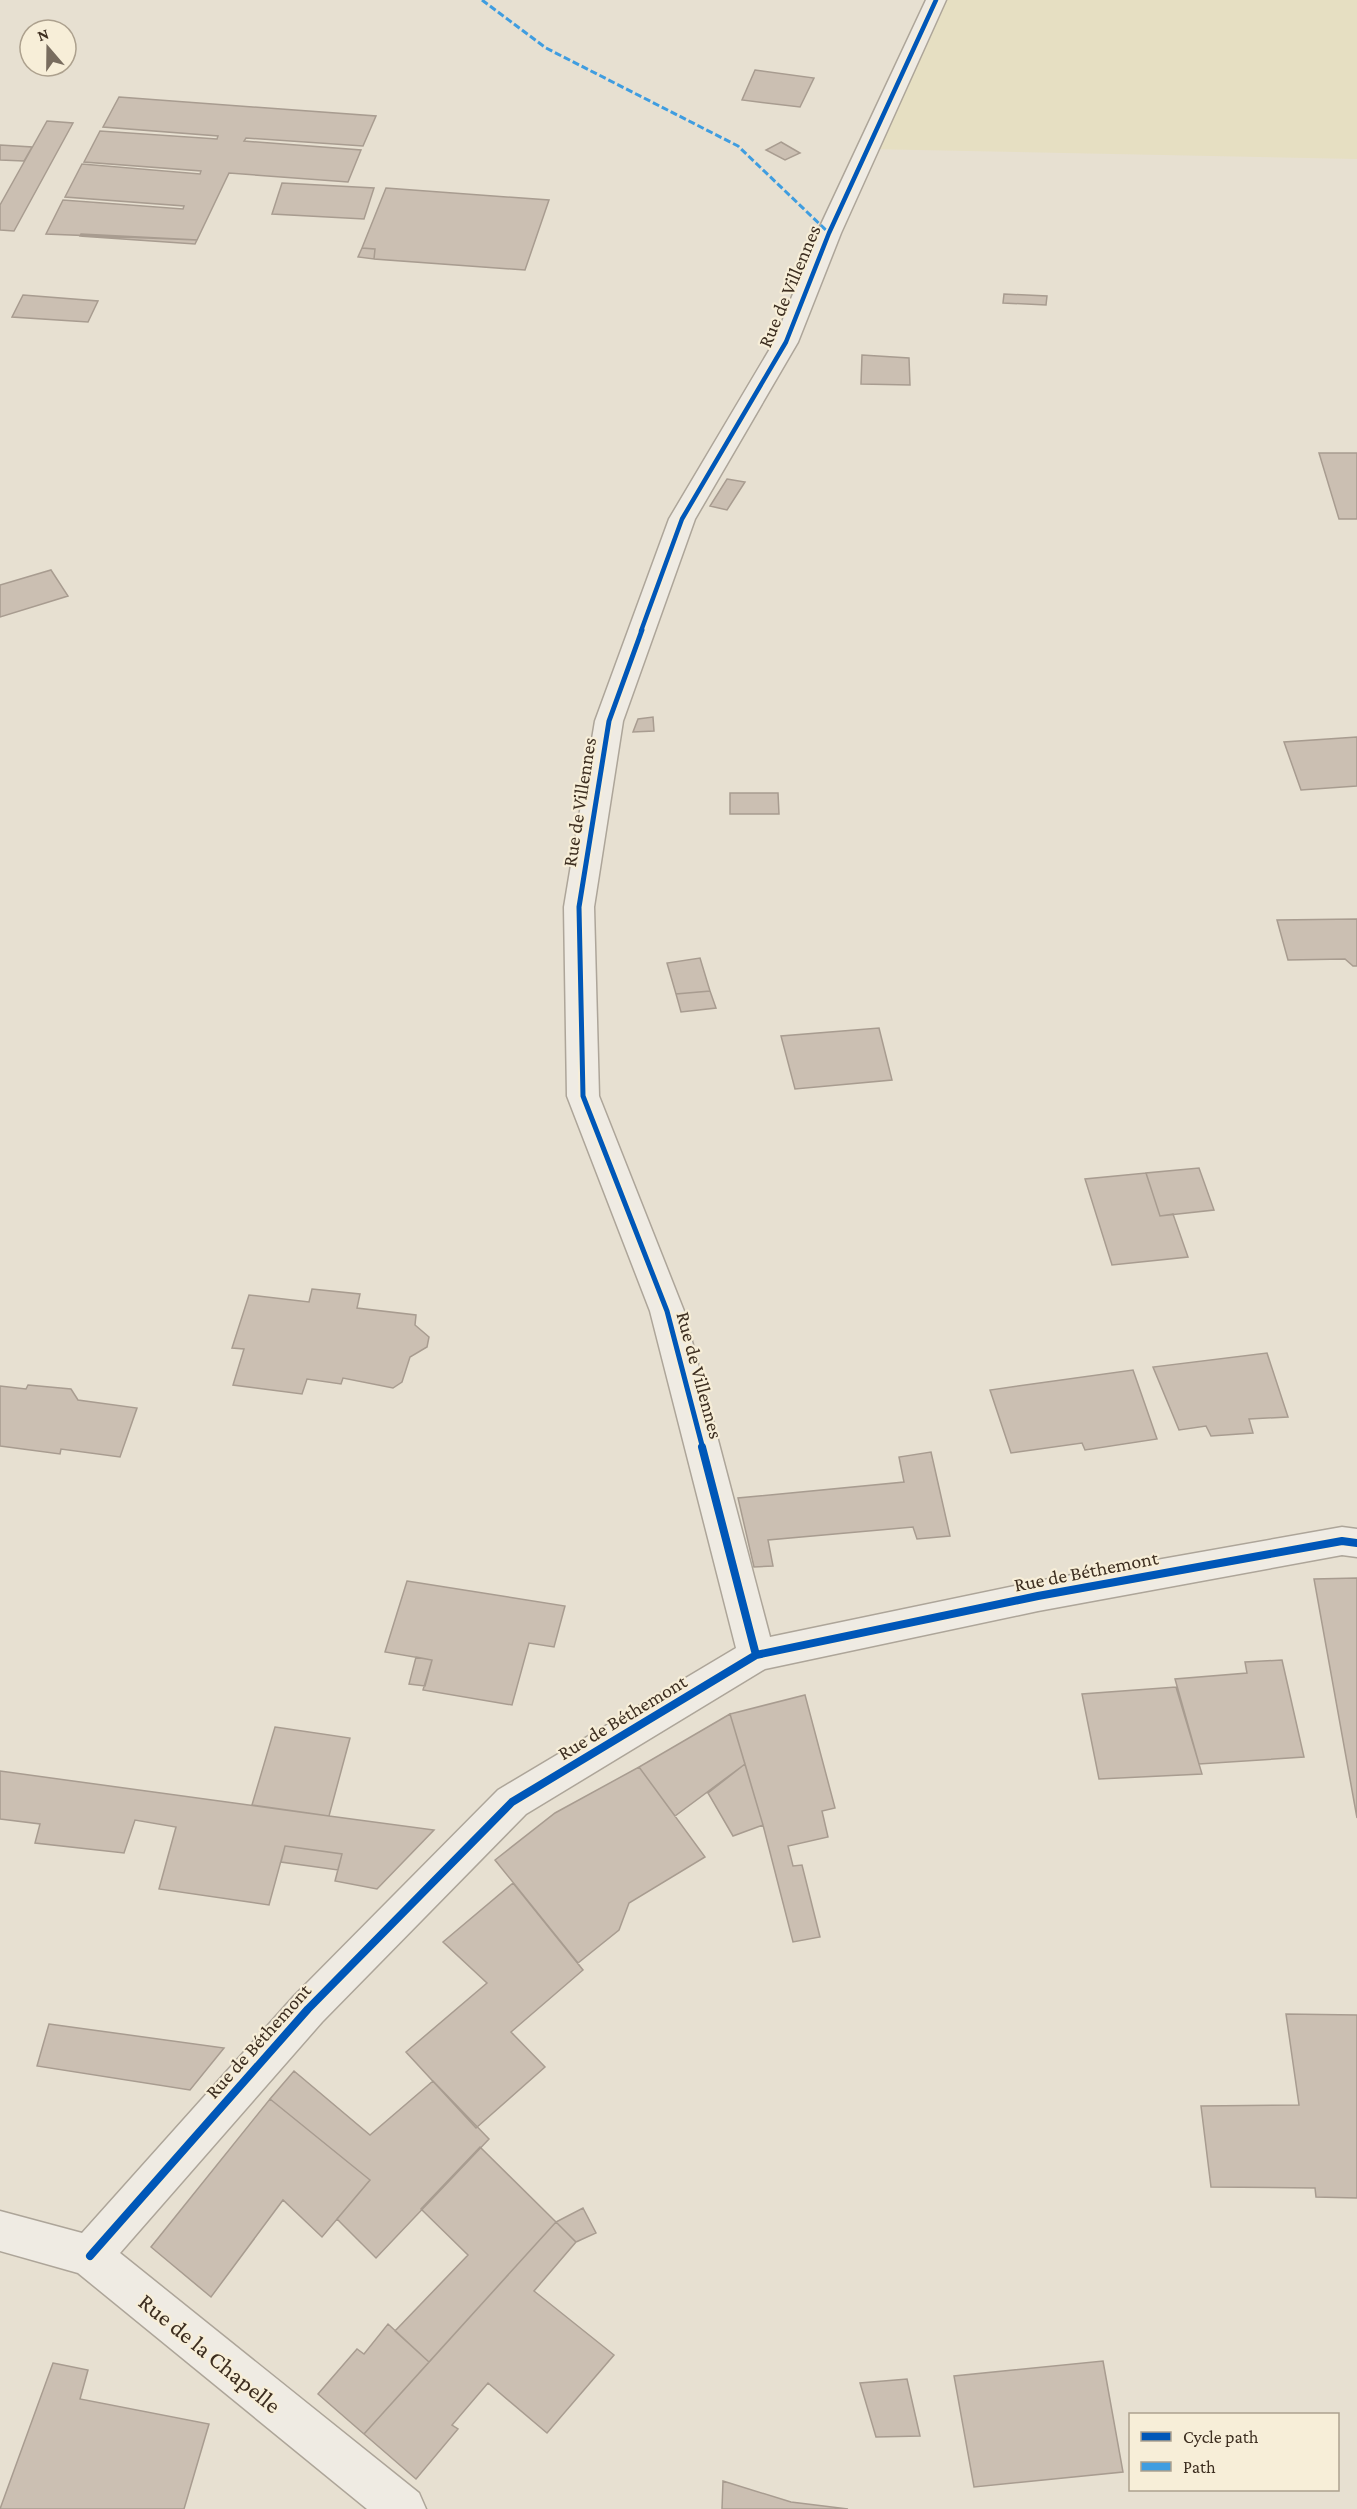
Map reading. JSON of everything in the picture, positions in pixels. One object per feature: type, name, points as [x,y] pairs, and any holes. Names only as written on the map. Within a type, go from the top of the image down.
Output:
[{"type":"street","name":"Rue de Villennes","points":[[756,1655],[667,1311],[583,1096],[579,907],[609,721],[682,519],[786,342],[829,233],[936,0]]},
{"type":"street","name":"Rue de Béthemont","points":[[90,2256],[308,2009],[512,1802],[756,1655],[1038,1596],[1342,1541],[1357,1543]]},
{"type":"street","name":"Rue de la Chapelle","points":[[0,2231],[90,2256],[403,2509]]},
{"type":"shaded area","points":[[929,0],[1357,0],[1357,159],[868,149]]},
{"type":"building","points":[[755,70],[814,78],[800,107],[742,100]]},
{"type":"building","points":[[119,97],[376,116],[363,146],[246,138],[244,141],[361,150],[348,182],[229,173],[197,240],[46,234],[63,200],[183,209],[184,206],[65,197],[82,164],[200,174],[201,171],[84,162],[100,131],[217,139],[218,136],[103,127]]},
{"type":"building","points":[[47,121],[73,123],[14,231],[0,230],[0,205]]},
{"type":"building","points":[[781,142],[800,153],[785,160],[766,150]]},
{"type":"building","points":[[0,145],[32,147],[24,161],[0,160]]},
{"type":"building","points":[[282,183],[374,188],[364,219],[272,214]]},
{"type":"building","points":[[386,188],[549,200],[525,270],[374,259],[375,249],[362,248]]},
{"type":"building","points":[[81,234],[197,240],[195,244],[80,236]]},
{"type":"building","points":[[362,248],[375,249],[374,259],[358,257]]},
{"type":"building","points":[[1004,294],[1047,296],[1046,305],[1003,303]]},
{"type":"building","points":[[23,295],[98,301],[88,322],[12,317]]},
{"type":"building","points":[[862,355],[909,358],[910,385],[861,384]]},
{"type":"building","points":[[1319,453],[1357,453],[1357,519],[1339,519]]},
{"type":"building","points":[[727,479],[745,482],[727,510],[710,506]]},
{"type":"building","points":[[51,570],[68,596],[0,617],[0,585]]},
{"type":"building","points":[[653,717],[654,731],[633,732],[638,719]]},
{"type":"building","points":[[1357,737],[1357,786],[1301,790],[1284,742]]},
{"type":"building","points":[[730,793],[778,793],[779,814],[730,814]]},
{"type":"building","points":[[1357,919],[1357,966],[1353,966],[1345,959],[1288,960],[1277,920]]},
{"type":"building","points":[[700,958],[710,991],[676,994],[667,963]]},
{"type":"building","points":[[710,991],[716,1008],[681,1012],[676,994]]},
{"type":"building","points":[[879,1028],[892,1080],[795,1089],[781,1036]]},
{"type":"building","points":[[1199,1168],[1214,1210],[1160,1216],[1146,1173]]},
{"type":"building","points":[[1146,1173],[1160,1216],[1173,1214],[1188,1257],[1112,1265],[1085,1179]]},
{"type":"building","points":[[312,1289],[360,1294],[357,1308],[416,1315],[415,1325],[429,1337],[427,1347],[410,1357],[402,1382],[393,1388],[343,1378],[341,1384],[307,1379],[302,1394],[233,1385],[244,1349],[232,1348],[249,1295],[309,1302]]},
{"type":"building","points":[[1267,1353],[1288,1417],[1249,1419],[1253,1433],[1211,1436],[1206,1426],[1179,1430],[1153,1367]]},
{"type":"building","points":[[1133,1370],[1157,1439],[1085,1450],[1082,1443],[1011,1453],[990,1390]]},
{"type":"building","points":[[28,1385],[71,1389],[78,1400],[137,1408],[120,1457],[61,1449],[60,1454],[0,1446],[0,1386],[26,1389]]},
{"type":"building","points":[[931,1452],[950,1536],[917,1539],[913,1527],[768,1540],[773,1566],[754,1567],[738,1498],[904,1482],[899,1457]]},
{"type":"building","points":[[1357,1578],[1357,1818],[1314,1579]]},
{"type":"building","points":[[407,1581],[565,1606],[554,1647],[529,1643],[512,1705],[423,1690],[432,1660],[385,1652]]},
{"type":"building","points":[[416,1657],[432,1660],[425,1686],[409,1684]]},
{"type":"building","points":[[1282,1660],[1304,1757],[1199,1764],[1175,1679],[1247,1673],[1245,1662]]},
{"type":"building","points":[[1176,1687],[1202,1774],[1099,1779],[1082,1694]]},
{"type":"building","points":[[805,1695],[835,1808],[822,1811],[828,1837],[788,1846],[793,1866],[802,1865],[820,1937],[793,1942],[763,1825],[730,1714]]},
{"type":"building","points":[[730,1714],[745,1764],[675,1816],[639,1767]]},
{"type":"building","points":[[275,1727],[350,1738],[329,1816],[252,1805]]},
{"type":"building","points":[[745,1764],[763,1825],[733,1836],[708,1793]]},
{"type":"building","points":[[639,1767],[705,1857],[629,1903],[619,1930],[578,1963],[495,1860],[555,1813]]},
{"type":"building","points":[[0,1771],[434,1830],[377,1889],[335,1881],[342,1854],[285,1846],[269,1905],[159,1889],[176,1827],[135,1820],[124,1853],[35,1843],[40,1824],[0,1819]]},
{"type":"building","points":[[285,1846],[342,1854],[338,1870],[281,1862]]},
{"type":"building","points":[[513,1883],[583,1970],[511,2032],[545,2067],[476,2128],[406,2052],[487,1983],[443,1942]]},
{"type":"building","points":[[1286,2014],[1357,2015],[1357,2198],[1316,2197],[1315,2188],[1211,2187],[1201,2106],[1299,2105]]},
{"type":"building","points":[[49,2024],[224,2048],[190,2090],[37,2066]]},
{"type":"building","points":[[294,2071],[370,2135],[433,2081],[489,2139],[376,2258],[337,2219],[370,2180],[270,2099]]},
{"type":"building","points":[[270,2099],[370,2180],[322,2237],[283,2200],[211,2297],[151,2247]]},
{"type":"building","points":[[480,2147],[556,2222],[429,2362],[395,2331],[468,2255],[421,2209]]},
{"type":"building","points":[[583,2208],[596,2233],[576,2242],[556,2222]]},
{"type":"building","points":[[556,2222],[576,2242],[534,2291],[614,2355],[547,2433],[488,2383],[452,2425],[458,2429],[416,2479],[364,2434]]},
{"type":"building","points":[[388,2324],[429,2362],[364,2434],[318,2394],[357,2349],[364,2354]]},
{"type":"building","points":[[1103,2361],[1123,2472],[974,2487],[954,2376]]},
{"type":"building","points":[[53,2363],[88,2370],[80,2399],[209,2424],[184,2509],[0,2509]]},
{"type":"building","points":[[907,2379],[920,2436],[876,2437],[860,2383]]},
{"type":"building","points":[[723,2481],[791,2502],[848,2509],[722,2509]]},
{"type":"marked path","points":[[482,0],[546,48],[738,146],[829,233]]},
{"type":"cycle path","points":[[756,1655],[667,1311],[583,1096],[579,907],[609,721],[682,519],[786,342],[829,233],[936,0]]},
{"type":"cycle path","points":[[90,2256],[308,2009],[512,1802],[756,1655],[1038,1596],[1342,1541],[1357,1543]]}]
